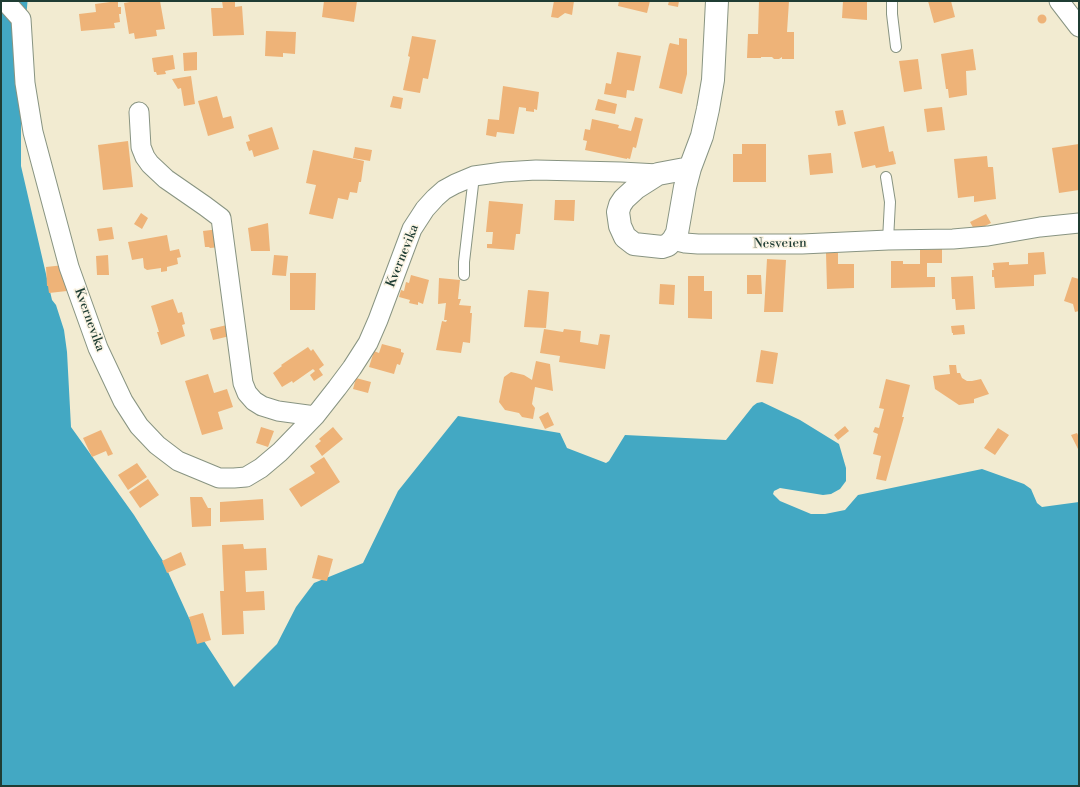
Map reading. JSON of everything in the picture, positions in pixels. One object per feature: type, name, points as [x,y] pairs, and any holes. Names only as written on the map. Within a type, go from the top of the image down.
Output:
[{"type":"street","name":"Kvernevika","points":[[5,1],[21,18],[25,83],[33,132],[69,267],[98,348],[122,401],[139,426],[158,445],[178,461],[219,478],[246,477],[261,468],[280,452],[315,416],[352,368],[368,343],[412,229],[425,209],[444,190],[454,184],[474,176],[503,172],[536,170],[658,174]]},
{"type":"street","points":[[690,168],[658,174],[636,188],[624,199],[618,212],[620,226],[626,236],[634,244],[662,247],[668,245],[677,233],[685,187],[690,168],[702,136],[713,80],[717,1]]},
{"type":"street","points":[[1059,1],[1079,27]]},
{"type":"street","points":[[139,112],[142,147],[145,157],[150,164],[166,179],[221,218],[243,383],[247,393],[254,401],[262,406],[278,411],[315,416]]},
{"type":"street","name":"Nesveien","points":[[673,240],[698,244],[802,244],[953,239],[988,236],[1040,226],[1079,223]]},
{"type":"lane","points":[[892,1],[896,47]]},
{"type":"lane","points":[[464,275],[464,262],[474,176]]},
{"type":"lane","points":[[886,177],[890,202],[888,240]]},
{"type":"water","points":[[12,93],[21,98],[24,114],[21,124],[21,166],[52,300],[56,305],[64,330],[67,352],[71,427],[134,515],[163,561],[189,618],[234,687],[277,644],[296,607],[314,583],[363,563],[398,491],[458,416],[560,433],[567,448],[606,463],[609,461],[625,435],[726,440],[753,406],[762,402],[800,420],[839,444],[846,468],[846,481],[840,489],[831,494],[823,495],[780,488],[774,491],[773,494],[780,501],[811,514],[825,514],[845,510],[858,495],[982,469],[1024,484],[1031,489],[1037,503],[1042,507],[1079,502],[1079,786],[1,786],[1,94]]},
{"type":"building","points":[[118,1],[118,7],[121,7],[121,14],[119,14],[120,22],[114,23],[115,28],[81,31],[79,14],[96,12],[95,4]]},
{"type":"building","points":[[136,1],[160,1],[165,29],[156,30],[157,36],[135,39],[134,33],[129,34],[124,3]]},
{"type":"building","points":[[222,1],[235,1],[235,7],[242,6],[244,35],[213,36],[211,8],[223,8]]},
{"type":"building","points":[[324,1],[357,1],[354,22],[322,17]]},
{"type":"building","points":[[554,1],[574,1],[572,15],[565,13],[558,18],[551,17]]},
{"type":"building","points":[[619,1],[650,1],[647,13],[618,6]]},
{"type":"building","points":[[669,1],[679,1],[678,7],[668,5]]},
{"type":"building","points":[[759,1],[789,1],[787,32],[794,32],[794,59],[782,59],[782,57],[779,59],[774,59],[772,57],[747,58],[748,34],[758,34]]},
{"type":"building","points":[[843,1],[867,1],[867,20],[842,18]]},
{"type":"building","points":[[928,1],[951,1],[955,17],[934,23]]},
{"type":"building","points":[[1042,14],[1047,19],[1042,24],[1037,19]]},
{"type":"building","points":[[266,31],[296,32],[295,54],[283,53],[283,57],[265,56]]},
{"type":"building","points":[[412,36],[436,40],[428,79],[423,78],[420,93],[403,90],[410,57],[408,56]]},
{"type":"building","points":[[679,38],[687,39],[687,74],[682,94],[659,88],[669,45],[670,43],[679,45]]},
{"type":"building","points":[[973,49],[976,70],[966,71],[967,95],[949,98],[948,89],[946,89],[941,54]]},
{"type":"building","points":[[197,52],[197,70],[184,71],[183,53]]},
{"type":"building","points":[[617,52],[641,56],[634,91],[627,90],[626,98],[604,94],[606,83],[611,84]]},
{"type":"building","points":[[173,55],[175,69],[165,71],[166,74],[157,75],[156,72],[154,72],[152,58]]},
{"type":"building","points":[[918,59],[922,89],[904,92],[899,61]]},
{"type":"building","points":[[191,76],[195,104],[184,106],[181,88],[178,89],[172,79]]},
{"type":"building","points":[[503,86],[539,92],[537,110],[534,109],[534,112],[526,111],[526,108],[519,107],[514,134],[497,132],[496,137],[486,135],[488,119],[499,120]]},
{"type":"building","points":[[217,96],[223,118],[231,116],[234,128],[208,136],[198,101]]},
{"type":"building","points":[[393,96],[403,98],[401,109],[390,107]]},
{"type":"building","points":[[598,99],[617,104],[615,114],[595,110]]},
{"type":"building","points":[[942,107],[945,130],[927,132],[924,109]]},
{"type":"building","points":[[843,110],[846,124],[838,126],[835,111]]},
{"type":"building","points":[[635,117],[643,119],[636,148],[633,147],[630,159],[585,150],[587,141],[583,140],[585,129],[590,130],[592,119],[619,125],[618,128],[631,131]]},
{"type":"building","points":[[884,126],[889,152],[893,151],[896,164],[876,168],[875,165],[862,168],[854,132]]},
{"type":"building","points":[[272,127],[279,149],[254,157],[252,150],[249,151],[246,142],[250,141],[248,135]]},
{"type":"building","points":[[128,141],[133,187],[103,190],[98,145]]},
{"type":"building","points":[[742,144],[766,144],[766,182],[733,182],[733,154],[742,154]]},
{"type":"building","points":[[1079,144],[1079,190],[1059,193],[1052,148]]},
{"type":"building","points":[[355,147],[372,150],[370,161],[353,158]]},
{"type":"building","points":[[313,150],[364,161],[361,182],[359,182],[357,193],[350,192],[348,200],[338,198],[333,219],[309,214],[316,185],[306,183]]},
{"type":"building","points":[[831,153],[833,173],[810,175],[808,155]]},
{"type":"building","points":[[987,156],[988,167],[993,167],[996,199],[974,202],[974,196],[958,198],[954,159]]},
{"type":"building","points":[[555,200],[575,200],[574,221],[554,220]]},
{"type":"building","points":[[489,201],[523,204],[520,234],[516,234],[514,250],[487,248],[487,244],[492,244],[493,232],[486,232]]},
{"type":"building","points":[[141,213],[148,218],[142,229],[134,224]]},
{"type":"building","points":[[986,214],[991,223],[975,231],[970,222]]},
{"type":"building","points":[[268,223],[270,251],[251,251],[248,228]]},
{"type":"building","points":[[112,227],[114,239],[99,241],[97,229]]},
{"type":"building","points":[[219,229],[221,247],[205,247],[203,231]]},
{"type":"building","points":[[167,235],[170,251],[179,249],[181,257],[177,258],[178,264],[167,267],[167,271],[161,272],[161,268],[147,270],[144,268],[143,258],[132,260],[128,242]]},
{"type":"building","points":[[942,249],[942,263],[927,263],[927,277],[935,277],[935,287],[891,288],[891,261],[903,261],[903,264],[920,264],[920,250]]},
{"type":"building","points":[[1044,252],[1046,274],[1034,275],[1034,286],[995,288],[994,277],[992,277],[992,270],[994,270],[993,263],[1009,262],[1009,265],[1028,264],[1028,253]]},
{"type":"building","points":[[826,253],[838,253],[838,264],[854,264],[854,288],[827,289]]},
{"type":"building","points":[[108,255],[109,275],[97,275],[96,256]]},
{"type":"building","points":[[274,255],[288,256],[286,276],[272,275]]},
{"type":"building","points":[[767,259],[786,260],[783,312],[764,312]]},
{"type":"building","points":[[64,265],[67,291],[49,293],[46,267]]},
{"type":"building","points":[[290,273],[316,273],[315,310],[290,310]]},
{"type":"building","points":[[411,275],[429,280],[423,304],[418,302],[418,305],[409,303],[410,300],[399,297],[401,290],[404,291],[406,282],[409,283]]},
{"type":"building","points":[[747,275],[761,275],[762,294],[747,294]]},
{"type":"building","points":[[688,276],[704,276],[704,291],[712,291],[712,319],[688,318]]},
{"type":"building","points":[[973,276],[975,309],[956,310],[955,299],[952,299],[951,277]]},
{"type":"building","points":[[1072,277],[1079,279],[1079,311],[1075,312],[1073,304],[1064,301]]},
{"type":"building","points":[[439,278],[460,280],[458,299],[461,299],[459,305],[471,306],[470,343],[463,342],[461,353],[436,350],[442,321],[446,322],[447,320],[444,320],[446,303],[438,304]]},
{"type":"building","points":[[660,284],[675,285],[674,305],[659,304]]},
{"type":"building","points":[[528,290],[549,292],[546,328],[524,327]]},
{"type":"building","points":[[173,299],[178,313],[182,312],[185,324],[182,325],[185,336],[161,345],[157,332],[159,332],[151,306]]},
{"type":"building","points":[[227,325],[230,336],[213,340],[210,329]]},
{"type":"building","points":[[964,325],[965,334],[953,335],[951,326]]},
{"type":"building","points":[[544,329],[563,332],[564,329],[581,331],[580,342],[598,345],[600,334],[610,335],[605,369],[559,362],[560,356],[540,353]]},
{"type":"building","points":[[382,344],[401,349],[401,352],[404,353],[400,365],[397,364],[394,374],[369,367],[374,351],[379,353]]},
{"type":"building","points":[[308,347],[311,351],[313,349],[324,365],[319,369],[323,375],[314,381],[310,375],[315,371],[313,369],[293,383],[292,381],[282,387],[273,373],[282,366],[281,365]]},
{"type":"building","points":[[761,350],[778,353],[773,384],[756,382]]},
{"type":"building","points":[[536,361],[550,364],[553,391],[535,387],[532,404],[535,408],[533,419],[522,417],[519,413],[505,410],[499,402],[504,377],[511,372],[524,375],[532,380]]},
{"type":"building","points":[[949,365],[956,365],[957,373],[960,373],[962,378],[967,381],[981,379],[989,394],[974,399],[974,403],[959,405],[935,389],[933,376],[950,374]]},
{"type":"building","points":[[208,374],[214,393],[227,389],[233,407],[218,412],[223,429],[202,435],[185,381]]},
{"type":"building","points":[[356,378],[371,382],[368,393],[353,389]]},
{"type":"building","points":[[886,379],[910,385],[902,417],[904,417],[886,481],[876,479],[881,456],[873,454],[878,434],[873,432],[875,427],[879,428],[884,409],[879,408]]},
{"type":"building","points":[[548,412],[554,425],[545,429],[539,417]]},
{"type":"building","points":[[845,426],[849,431],[838,440],[834,435]]},
{"type":"building","points":[[261,427],[274,431],[268,447],[256,443]]},
{"type":"building","points":[[333,427],[343,439],[322,456],[315,446],[321,441],[319,439]]},
{"type":"building","points":[[998,428],[1009,435],[995,455],[984,448]]},
{"type":"building","points":[[101,430],[113,454],[108,456],[106,451],[92,457],[83,438]]},
{"type":"building","points":[[1077,433],[1079,437],[1079,449],[1071,435]]},
{"type":"building","points":[[324,457],[340,482],[301,507],[289,489],[315,473],[310,466]]},
{"type":"building","points":[[137,463],[147,477],[128,490],[118,475]]},
{"type":"building","points":[[148,479],[159,495],[140,508],[129,492]]},
{"type":"building","points":[[190,497],[202,497],[208,508],[211,508],[211,526],[192,527]]},
{"type":"building","points":[[263,499],[264,520],[220,522],[220,502]]},
{"type":"building","points":[[243,544],[244,549],[266,548],[267,570],[245,571],[246,592],[264,591],[265,610],[243,611],[244,634],[222,635],[220,591],[224,591],[222,545]]},
{"type":"building","points":[[181,552],[186,565],[167,573],[162,561]]},
{"type":"building","points":[[318,555],[333,559],[327,581],[312,578]]},
{"type":"building","points":[[203,613],[211,640],[197,644],[189,617]]},
{"type":"waterway","points":[[3,94],[10,1]]}]
